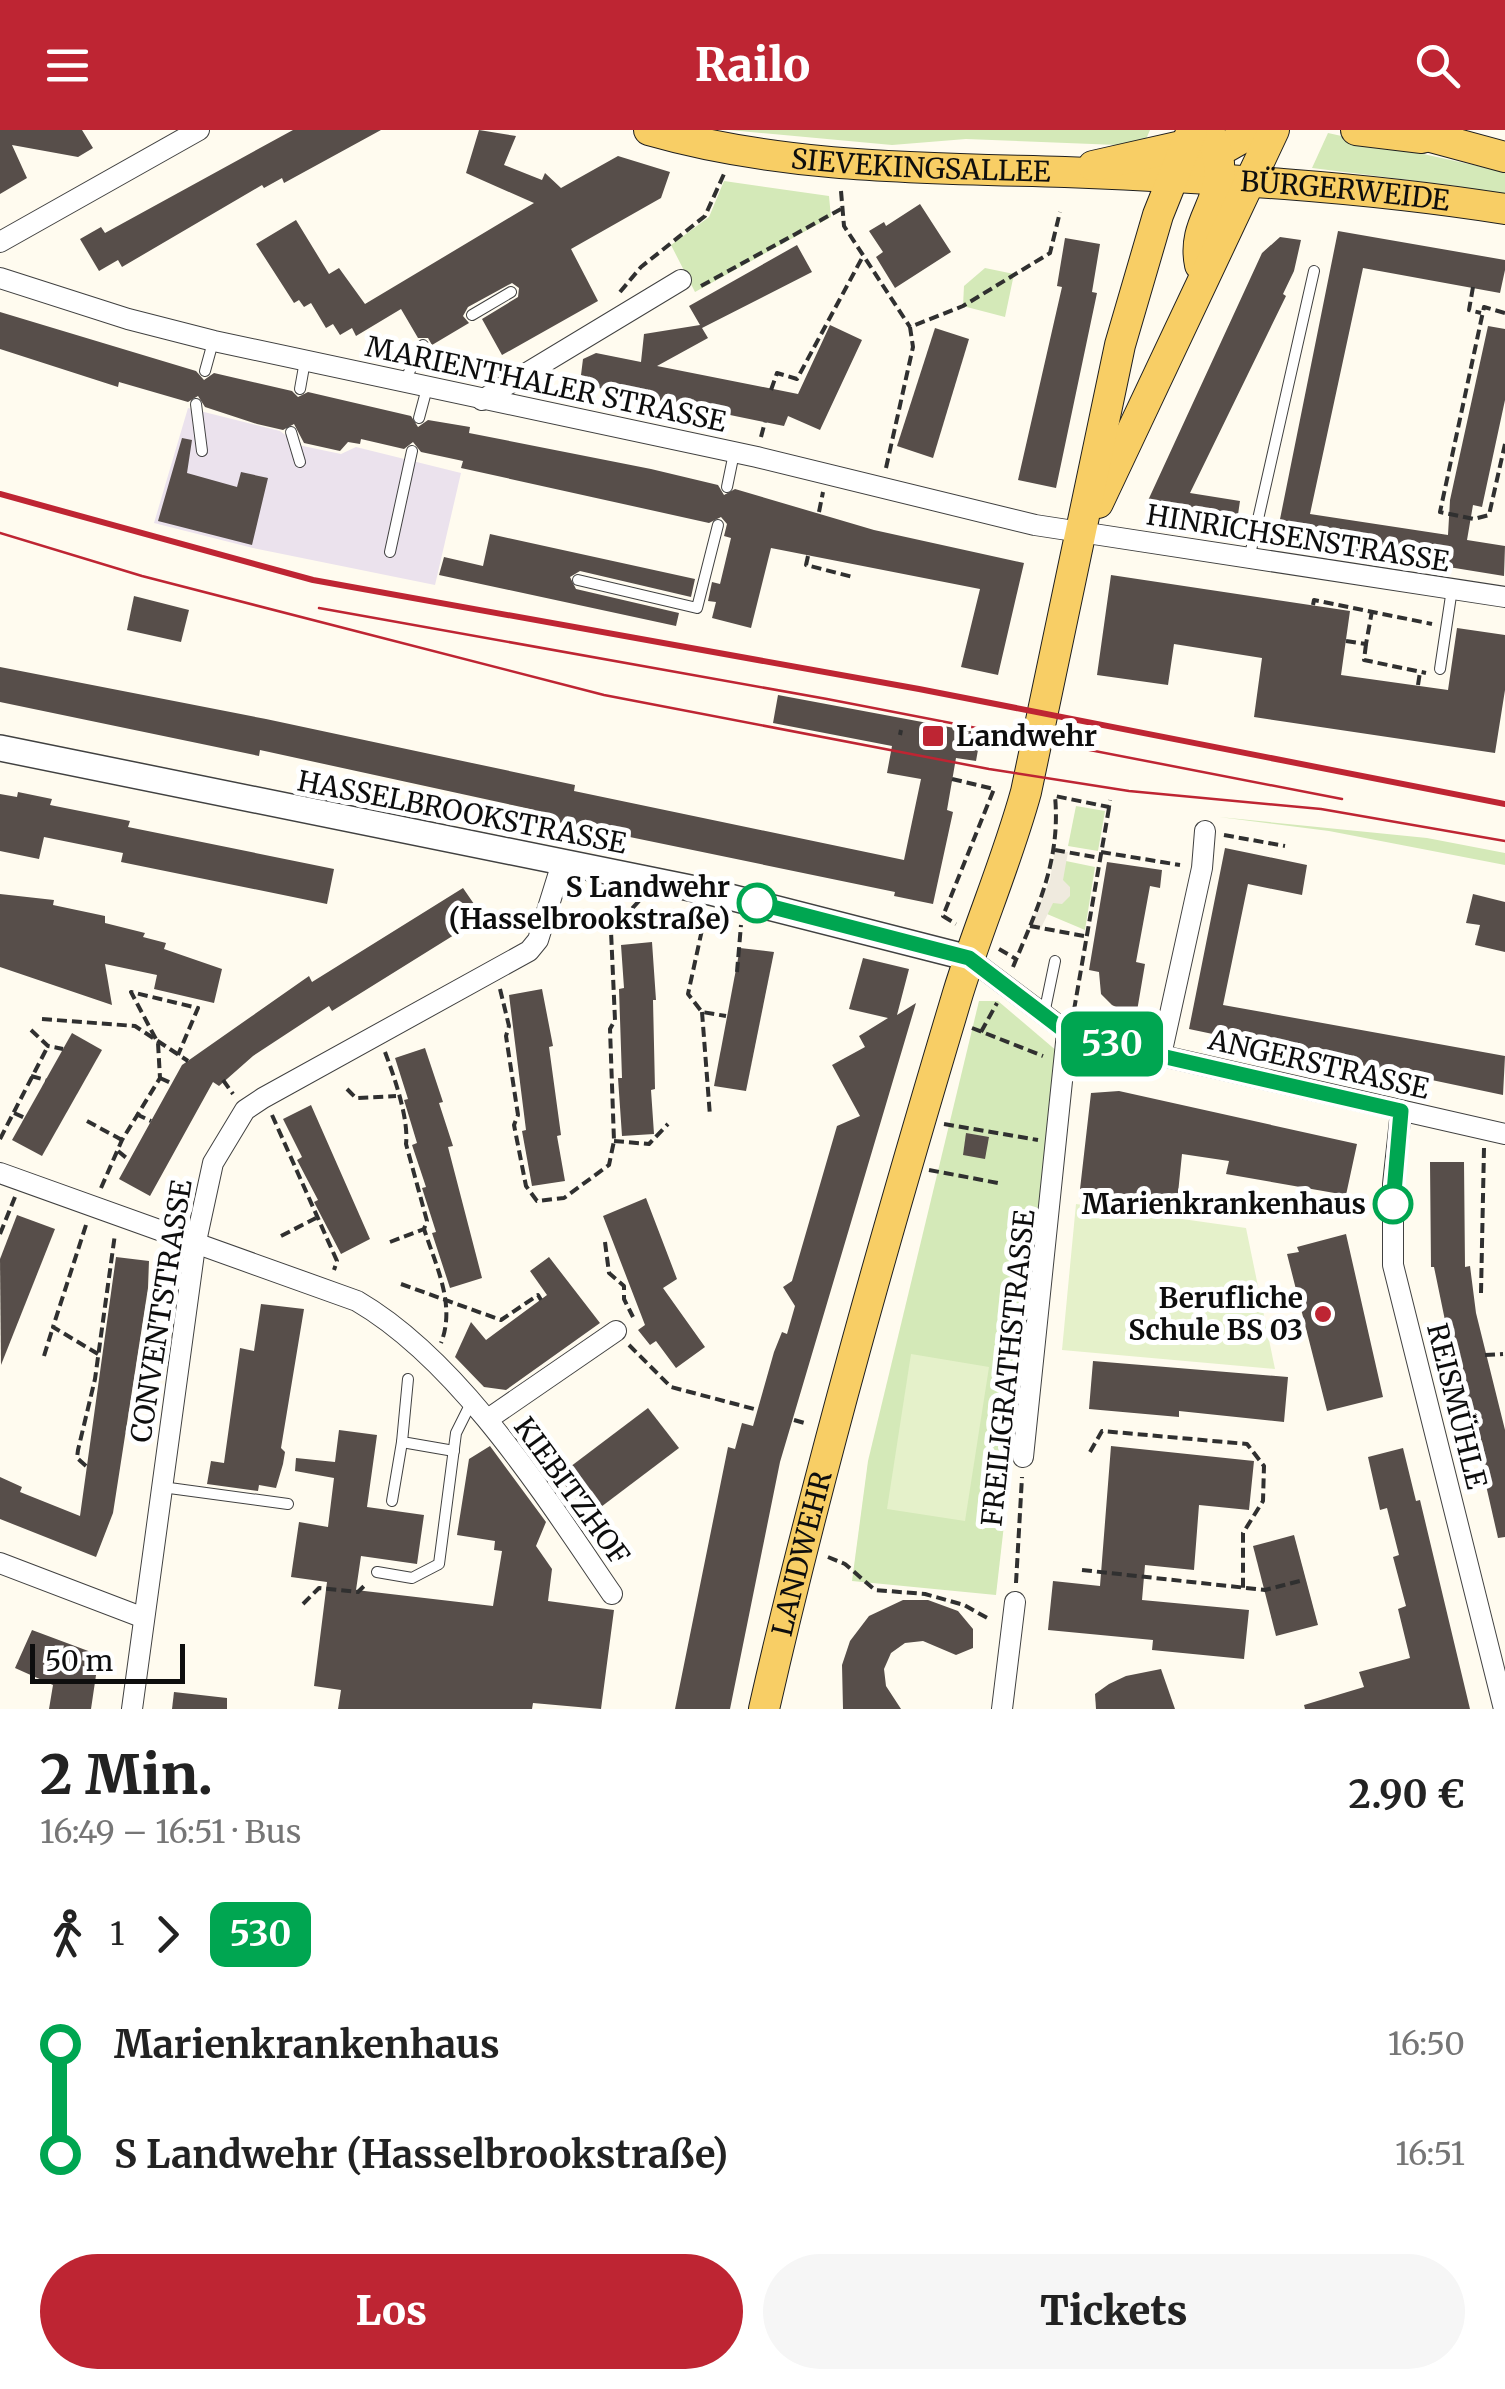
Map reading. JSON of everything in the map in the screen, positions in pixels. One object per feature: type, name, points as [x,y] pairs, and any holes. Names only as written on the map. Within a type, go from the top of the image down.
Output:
[{"type":"main road","name":"SIEVEKINGSALLEE","points":[[649,130],[757,154],[836,164],[1178,178]]},
{"type":"main road","name":"BÜRGERWEIDE","points":[[1356,130],[1450,142]]},
{"type":"main road","name":"BÜRGERWEIDE","points":[[1405,130],[1505,157]]},
{"type":"main road","name":"SIEVEKINGSALLEE","points":[[1076,173],[1136,154],[1233,148]]},
{"type":"main road","name":"BÜRGERWEIDE","points":[[1178,178],[1233,148],[1400,193],[1505,209]]},
{"type":"main road","name":"LANDWEHR","points":[[764,1709],[800,1548],[921,1120],[969,958],[1006,865],[1026,792],[1084,532],[1087,492],[1120,345],[1158,215],[1178,178],[1233,148]]},
{"type":"main road","name":"LANDWEHR","points":[[1084,532],[1203,278],[1233,148]]},
{"type":"street","points":[[0,242],[198,130]]},
{"type":"street","name":"MARIENTHALER STRASSE","points":[[0,278],[128,319],[214,341],[734,452],[1035,526],[1084,532]]},
{"type":"street","points":[[482,400],[689,284]]},
{"type":"street","name":"HINRICHSENSTRASSE","points":[[1084,532],[1505,597]]},
{"type":"street","name":"HASSELBROOKSTRASSE","points":[[0,748],[710,892],[969,958]]},
{"type":"street","points":[[1160,1055],[1202,868],[1205,831]]},
{"type":"street","name":"CONVENTSTRASSE","points":[[132,1709],[195,1246],[212,1163],[245,1110],[535,946],[562,863]]},
{"type":"street","name":"ANGERSTRASSE","points":[[969,958],[1069,1034],[1495,1132]]},
{"type":"street","name":"FREILIGRATHSTRASSE","points":[[1023,1457],[1069,1034]]},
{"type":"street","name":"REISMÜHLE","points":[[1401,1111],[1393,1184],[1394,1265],[1504,1709]]},
{"type":"street","name":"KIEBITZHOF","points":[[0,1173],[327,1292],[387,1318],[488,1419],[612,1594]]},
{"type":"street","name":"KIEBITZHOF","points":[[488,1419],[616,1331]]},
{"type":"street","points":[[0,1562],[144,1618]]},
{"type":"street","points":[[1002,1709],[1014,1602]]},
{"type":"lane","points":[[1249,560],[1314,270]]},
{"type":"lane","points":[[472,315],[511,292]]},
{"type":"lane","points":[[206,371],[214,341]]},
{"type":"lane","points":[[403,383],[423,345]]},
{"type":"lane","points":[[300,390],[305,361]]},
{"type":"lane","points":[[419,418],[428,388]]},
{"type":"lane","points":[[196,404],[202,451]]},
{"type":"lane","points":[[291,432],[300,462]]},
{"type":"lane","points":[[390,552],[412,451]]},
{"type":"lane","points":[[727,487],[734,452]]},
{"type":"lane","points":[[578,580],[698,608],[718,525]]},
{"type":"lane","points":[[1440,668],[1452,589]]},
{"type":"lane","points":[[1043,1017],[1055,961]]},
{"type":"lane","points":[[392,1501],[408,1379]]},
{"type":"lane","points":[[377,1572],[412,1578],[439,1564],[456,1432],[471,1403]]},
{"type":"lane","points":[[402,1442],[454,1451]]},
{"type":"lane","points":[[161,1486],[288,1504]]},
{"type":"path","points":[[617,296],[641,266],[705,216],[724,174]]},
{"type":"path","points":[[841,191],[844,226],[910,327],[912,347],[882,486]]},
{"type":"path","points":[[689,284],[841,208]]},
{"type":"path","points":[[910,327],[963,306],[1050,254],[1060,212]]},
{"type":"path","points":[[771,390],[777,373],[798,378],[862,258]]},
{"type":"path","points":[[1474,287],[1471,304],[1483,311],[1505,313]]},
{"type":"path","points":[[1483,311],[1440,512],[1474,519],[1489,516],[1505,444]]},
{"type":"path","points":[[808,556],[806,565],[854,577]]},
{"type":"path","points":[[1313,605],[1314,600],[1447,627]]},
{"type":"path","points":[[1372,612],[1364,660],[1439,676],[1440,668]]},
{"type":"path","points":[[1346,641],[1366,644]]},
{"type":"path","points":[[1418,686],[1420,672]]},
{"type":"path","points":[[981,1032],[1043,900],[1056,850],[1055,796],[1109,804],[1069,1034]]},
{"type":"path","points":[[1205,831],[1285,846]]},
{"type":"path","points":[[1056,850],[1202,868]]},
{"type":"path","points":[[496,970],[512,1025],[506,1036],[516,1070],[511,1080],[520,1115],[514,1124],[528,1191],[537,1201],[552,1203],[583,1186],[608,1165],[614,1141],[608,1075],[613,1066],[610,1030],[618,1019],[611,931],[657,882]]},
{"type":"path","points":[[710,892],[688,994],[702,1012],[710,1116]]},
{"type":"path","points":[[737,972],[745,900]]},
{"type":"path","points":[[1030,926],[1086,936]]},
{"type":"path","points":[[44,1356],[92,1208],[122,1140],[160,1078],[158,1044],[131,992],[198,1008],[178,1055]]},
{"type":"path","points":[[702,1012],[726,1016]]},
{"type":"path","points":[[951,1017],[1066,1064]]},
{"type":"path","points":[[42,1019],[135,1026],[188,1061]]},
{"type":"path","points":[[31,1030],[48,1046],[63,1049]]},
{"type":"path","points":[[378,1034],[398,1087],[396,1096],[410,1131],[406,1144],[420,1176],[415,1186],[429,1220],[424,1229],[390,1242]]},
{"type":"path","points":[[0,1140],[48,1046]]},
{"type":"path","points":[[708,1058],[717,1060]]},
{"type":"path","points":[[613,1066],[621,1065]]},
{"type":"path","points":[[31,1076],[46,1080]]},
{"type":"path","points":[[160,1078],[172,1084]]},
{"type":"path","points":[[347,1089],[356,1098],[396,1096]]},
{"type":"path","points":[[263,1098],[309,1189],[316,1218],[326,1231],[337,1261],[327,1292]]},
{"type":"path","points":[[611,1110],[620,1109]]},
{"type":"path","points":[[14,1113],[25,1118]]},
{"type":"path","points":[[136,1114],[151,1121]]},
{"type":"path","points":[[921,1120],[1058,1144]]},
{"type":"path","points":[[87,1121],[122,1140]]},
{"type":"path","points":[[614,1141],[649,1144],[668,1124]]},
{"type":"path","points":[[1481,1293],[1495,1132]]},
{"type":"path","points":[[290,1148],[296,1145]]},
{"type":"path","points":[[118,1150],[129,1160]]},
{"type":"path","points":[[908,1166],[998,1182]]},
{"type":"path","points":[[0,1234],[20,1181]]},
{"type":"path","points":[[86,1466],[77,1458],[78,1450],[98,1354],[118,1217]]},
{"type":"path","points":[[281,1236],[316,1218]]},
{"type":"path","points":[[424,1229],[438,1263],[449,1322],[432,1364]]},
{"type":"path","points":[[605,1242],[609,1273],[624,1286],[624,1299],[633,1318]]},
{"type":"path","points":[[401,1284],[502,1320]]},
{"type":"path","points":[[502,1320],[538,1295],[542,1300]]},
{"type":"path","points":[[502,1320],[503,1328]]},
{"type":"path","points":[[53,1327],[98,1354]]},
{"type":"path","points":[[616,1331],[671,1386],[758,1410]]},
{"type":"path","points":[[83,1345],[100,1339]]},
{"type":"path","points":[[1485,1355],[1503,1354]]},
{"type":"path","points":[[1090,1452],[1102,1431],[1247,1444],[1264,1466],[1263,1501],[1243,1533],[1243,1588]]},
{"type":"path","name":"FREILIGRATHSTRASSE","points":[[1014,1602],[1023,1457]]},
{"type":"path","points":[[800,1548],[845,1564],[875,1590],[925,1594],[964,1605],[1012,1632]]},
{"type":"path","points":[[1082,1570],[1265,1590],[1300,1581]]},
{"type":"path","points":[[303,1604],[319,1588],[358,1592],[377,1572]]},
{"type":"shaded area","points":[[188,408],[280,431],[298,445],[341,454],[356,447],[461,473],[435,585],[253,548],[154,523]]},
{"type":"shaded area","points":[[1055,850],[1068,852],[1063,880],[1070,887],[1070,896],[1062,904],[1053,903],[1041,928],[1030,926],[1050,880]]},
{"type":"green space","points":[[729,130],[1150,130],[1143,146],[966,139],[892,145]]},
{"type":"green space","points":[[1328,133],[1505,172],[1505,196],[1457,186],[1312,168]]},
{"type":"green space","points":[[724,181],[829,196],[831,217],[695,292],[671,245],[709,217]]},
{"type":"green space","points":[[985,268],[1014,274],[1005,317],[963,306],[964,286]]},
{"type":"green space","points":[[1076,806],[1105,811],[1098,851],[1068,846]]},
{"type":"green space","points":[[1219,817],[1427,838],[1505,853],[1505,865],[1329,831]]},
{"type":"green space","points":[[1066,861],[1095,867],[1085,930],[1047,914]]},
{"type":"green space","points":[[979,1001],[998,1001],[1058,1052],[996,1595],[852,1581],[868,1461]]},
{"type":"green space","points":[[1076,1204],[1246,1228],[1275,1369],[1062,1350]]},
{"type":"green space","points":[[911,1354],[989,1367],[965,1521],[887,1509]]},
{"type":"building","points":[[0,130],[82,130],[93,148],[78,157],[12,145],[27,178],[0,194]]},
{"type":"building","points":[[293,130],[381,130],[284,183],[282,178],[264,188],[262,185],[122,267],[118,260],[99,271],[80,239],[101,227],[105,233]]},
{"type":"building","points":[[479,130],[516,136],[504,165],[542,180],[545,173],[561,188],[618,156],[670,172],[661,198],[571,249],[598,301],[502,355],[482,319],[518,297],[519,288],[512,283],[468,307],[463,316],[469,323],[432,345],[428,338],[418,338],[401,309],[356,336],[352,328],[340,335],[333,324],[326,328],[311,303],[304,307],[299,300],[294,303],[256,244],[296,220],[329,274],[339,268],[365,304],[534,203],[466,173]]},
{"type":"building","points":[[920,204],[951,252],[895,288],[876,257],[883,252],[869,231],[884,222],[886,226]]},
{"type":"building","points":[[1338,231],[1505,260],[1505,270],[1500,293],[1363,268],[1310,514],[1448,535],[1450,500],[1488,326],[1505,329],[1505,400],[1482,507],[1473,505],[1467,540],[1505,546],[1504,576],[1276,539]]},
{"type":"building","points":[[1280,237],[1301,240],[1294,271],[1283,294],[1286,296],[1190,493],[1240,501],[1235,535],[1175,526],[1145,507],[1262,253]]},
{"type":"building","points":[[1065,238],[1100,244],[1092,292],[1097,293],[1056,488],[1018,480],[1062,287],[1057,286]]},
{"type":"building","points":[[797,245],[812,272],[702,328],[708,338],[657,366],[798,394],[830,325],[862,340],[820,430],[788,416],[784,426],[594,387],[581,375],[583,359],[596,353],[641,362],[644,334],[700,325],[689,306]]},
{"type":"building","points":[[0,312],[196,371],[204,380],[214,373],[292,391],[298,397],[308,392],[411,416],[418,427],[428,420],[470,427],[469,433],[651,469],[718,485],[724,495],[735,489],[874,530],[1024,563],[998,675],[961,667],[980,589],[771,548],[751,628],[712,618],[716,602],[708,601],[712,582],[720,584],[731,538],[724,536],[727,524],[721,517],[709,523],[461,468],[463,461],[421,452],[413,442],[404,449],[361,439],[360,444],[348,442],[340,451],[304,443],[294,424],[283,430],[257,424],[205,407],[198,396],[188,402],[119,382],[118,387],[0,349]]},
{"type":"building","points":[[935,328],[969,339],[933,458],[897,446]]},
{"type":"building","points":[[182,438],[192,440],[187,473],[237,487],[241,472],[268,478],[252,545],[158,521]]},
{"type":"building","points":[[490,534],[695,579],[691,597],[580,571],[570,577],[576,589],[679,613],[676,626],[439,575],[444,557],[483,566]]},
{"type":"building","points":[[1111,575],[1350,611],[1341,675],[1448,690],[1457,628],[1505,635],[1505,690],[1495,753],[1254,717],[1262,658],[1174,644],[1168,685],[1097,675]]},
{"type":"building","points":[[134,596],[189,610],[181,642],[127,630]]},
{"type":"building","points":[[0,667],[266,719],[575,785],[574,791],[904,860],[921,779],[887,773],[892,746],[773,723],[778,695],[981,733],[976,761],[956,758],[947,810],[953,812],[933,904],[894,896],[895,892],[533,817],[535,810],[260,750],[259,756],[0,702]]},
{"type":"building","points":[[18,792],[52,799],[50,805],[130,821],[128,827],[334,869],[327,904],[121,862],[123,853],[44,837],[39,859],[0,851],[0,794],[17,797]]},
{"type":"building","points":[[1225,848],[1307,865],[1302,895],[1248,884],[1223,1005],[1505,1056],[1503,1095],[1189,1029]]},
{"type":"building","points":[[1107,862],[1162,870],[1160,888],[1150,886],[1136,962],[1145,964],[1136,1017],[1112,1005],[1101,994],[1099,972],[1089,970]]},
{"type":"building","points":[[463,888],[483,917],[332,1011],[329,1006],[253,1056],[219,1086],[213,1082],[150,1196],[119,1179],[182,1065],[309,976],[312,982]]},
{"type":"building","points":[[0,894],[54,900],[53,905],[105,916],[105,923],[145,933],[143,937],[166,943],[164,949],[222,969],[214,1003],[154,989],[157,975],[105,964],[112,1005],[0,967]]},
{"type":"building","points":[[1473,894],[1505,902],[1505,952],[1475,945],[1480,925],[1466,923]]},
{"type":"building","points":[[652,942],[656,1000],[655,1089],[651,1090],[654,1134],[622,1136],[618,1078],[622,1078],[621,945]]},
{"type":"building","points":[[740,948],[774,952],[746,1091],[714,1086]]},
{"type":"building","points":[[863,958],[909,969],[897,1015],[916,1003],[780,1462],[730,1709],[675,1709],[728,1447],[735,1449],[742,1423],[753,1426],[774,1352],[782,1332],[787,1334],[795,1306],[783,1287],[792,1281],[837,1126],[860,1116],[832,1065],[865,1047],[859,1036],[888,1018],[849,1009]]},
{"type":"building","points":[[542,989],[553,1046],[549,1047],[565,1181],[532,1186],[522,1131],[526,1130],[509,995]]},
{"type":"building","points":[[72,1033],[102,1050],[42,1156],[12,1140]]},
{"type":"building","points":[[425,1048],[443,1102],[439,1103],[453,1146],[448,1147],[482,1278],[450,1288],[432,1233],[436,1232],[422,1188],[426,1187],[412,1145],[417,1143],[404,1100],[408,1099],[395,1058]]},
{"type":"building","points":[[1119,1091],[1357,1144],[1346,1195],[1226,1174],[1229,1161],[1182,1154],[1176,1213],[1079,1198],[1091,1093]]},
{"type":"building","points":[[311,1105],[370,1239],[341,1254],[314,1202],[318,1200],[297,1160],[302,1157],[283,1119]]},
{"type":"building","points":[[966,1133],[989,1137],[985,1159],[963,1155]]},
{"type":"building","points":[[1430,1162],[1464,1162],[1465,1267],[1470,1266],[1476,1313],[1505,1430],[1505,1537],[1498,1538],[1480,1459],[1474,1461],[1431,1267]]},
{"type":"building","points":[[646,1198],[677,1279],[663,1288],[705,1347],[676,1368],[656,1341],[650,1345],[638,1330],[645,1325],[603,1216]]},
{"type":"building","points":[[17,1215],[55,1229],[1,1365],[0,1259]]},
{"type":"building","points":[[1346,1234],[1383,1397],[1327,1411],[1287,1254],[1299,1252],[1297,1247]]},
{"type":"building","points":[[116,1257],[149,1261],[148,1288],[113,1513],[96,1557],[0,1519],[0,1477],[22,1487],[20,1492],[80,1516]]},
{"type":"building","points":[[549,1257],[600,1323],[506,1390],[484,1387],[455,1357],[471,1322],[486,1340],[547,1295],[530,1271]]},
{"type":"building","points":[[261,1304],[304,1309],[281,1448],[285,1452],[276,1488],[259,1485],[258,1491],[207,1484],[211,1461],[224,1463],[240,1348],[254,1351]]},
{"type":"building","points":[[1093,1361],[1288,1377],[1284,1422],[1179,1411],[1179,1417],[1089,1409]]},
{"type":"building","points":[[648,1408],[679,1448],[589,1516],[558,1476]]},
{"type":"building","points":[[339,1430],[377,1435],[367,1507],[424,1515],[417,1564],[361,1556],[356,1590],[493,1606],[502,1551],[494,1550],[495,1541],[457,1535],[469,1459],[490,1446],[546,1522],[536,1546],[552,1569],[548,1601],[614,1610],[601,1709],[533,1703],[532,1709],[338,1709],[341,1690],[314,1686],[327,1582],[291,1577],[299,1522],[328,1527],[334,1478],[295,1471],[296,1458],[335,1462]]},
{"type":"building","points":[[1111,1446],[1254,1461],[1249,1510],[1199,1505],[1194,1570],[1145,1565],[1142,1600],[1249,1610],[1244,1659],[1152,1650],[1153,1640],[1048,1630],[1053,1581],[1100,1586]]},
{"type":"building","points":[[1403,1448],[1416,1501],[1420,1500],[1470,1709],[1305,1709],[1304,1705],[1364,1687],[1359,1672],[1410,1658],[1398,1609],[1406,1606],[1393,1557],[1399,1555],[1387,1508],[1380,1510],[1368,1457]]},
{"type":"building","points":[[1294,1535],[1318,1625],[1276,1636],[1253,1546]]},
{"type":"building","points":[[903,1600],[928,1600],[958,1611],[973,1629],[973,1648],[956,1655],[923,1641],[905,1643],[891,1653],[884,1669],[886,1686],[901,1709],[843,1709],[842,1665],[850,1641],[869,1616]]},
{"type":"building","points":[[32,1630],[99,1655],[91,1709],[49,1709],[53,1685],[15,1668]]},
{"type":"building","points":[[1161,1669],[1175,1709],[1096,1709],[1095,1694],[1109,1684]]},
{"type":"building","points":[[174,1692],[227,1698],[227,1709],[172,1709]]},
{"type":"tram line","points":[[0,533],[142,576],[604,695],[989,769],[1129,791],[1321,809],[1505,841]]},
{"type":"tram line","points":[[319,608],[827,699],[1342,799]]},
{"type":"railway","points":[[0,494],[313,580],[919,689],[1505,804]]},
{"type":"bus line","name":"530","points":[[757,903],[969,958],[1070,1035],[1401,1111],[1393,1204]]},
{"type":"place","name":"Landwehr","points":[[933,736]]},
{"type":"place","name":"S Landwehr (Hasselbrookstraße)","points":[[757,903]]},
{"type":"place","name":"Marienkrankenhaus","points":[[1393,1204]]},
{"type":"place","name":"Berufliche Schule BS 03","points":[[1323,1314]]}]
